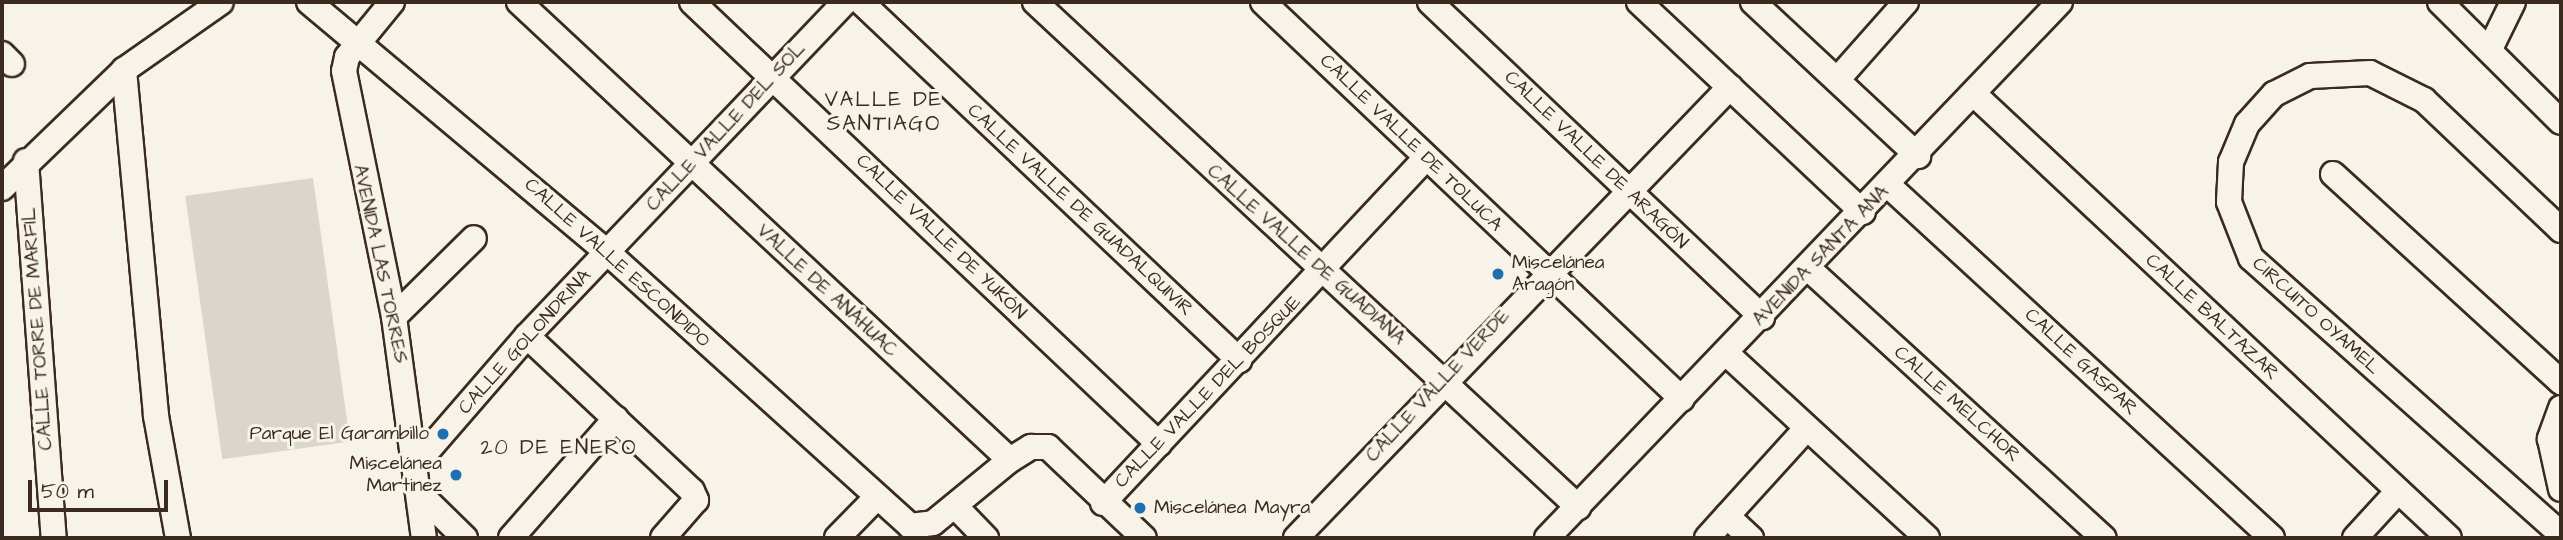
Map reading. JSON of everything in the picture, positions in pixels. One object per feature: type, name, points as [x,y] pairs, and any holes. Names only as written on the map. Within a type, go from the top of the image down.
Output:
[{"type":"street","points":[[2,188],[26,161],[124,70],[221,2]]},
{"type":"street","name":"CALLE VALLE ESCONDIDO","points":[[309,2],[361,40],[607,252],[876,498],[920,528],[957,508]]},
{"type":"street","name":"AVENIDA LAS TORRES","points":[[392,2],[361,40],[344,71],[349,116],[394,317],[417,463],[424,538]]},
{"type":"street","name":"VALLE DE ANÁHUAC","points":[[519,2],[1010,460]]},
{"type":"street","name":"CALLE VALLE DE YUKÓN","points":[[692,2],[1159,444]]},
{"type":"street","name":"CALLE VALLE DEL SOL","points":[[607,252],[845,2]]},
{"type":"street","name":"CALLE VALLE DE GUADALQUIVIR","points":[[861,2],[1238,360]]},
{"type":"street","name":"CALLE VALLE DE GUADIANA","points":[[1035,2],[1323,272],[1443,378],[1578,507]]},
{"type":"street","name":"CALLE VALLE DE TOLUCA","points":[[1263,2],[1682,399]]},
{"type":"street","name":"CALLE VALLE DE ARAGÓN","points":[[1430,2],[1762,317]]},
{"type":"street","points":[[1639,2],[1863,212]]},
{"type":"street","points":[[1753,2],[1918,156]]},
{"type":"street","points":[[1837,80],[1906,2]]},
{"type":"street","name":"AVENIDA SANTA ANA","points":[[1547,538],[1976,96],[2060,2]]},
{"type":"street","points":[[2440,2],[2561,122]]},
{"type":"street","points":[[2490,49],[2513,2]]},
{"type":"street","points":[[124,70],[156,416],[178,538]]},
{"type":"street","name":"CIRCUITO OYAMEL","points":[[2561,230],[2424,100],[2370,73],[2329,71],[2282,89],[2246,124],[2231,162],[2233,222],[2258,266],[2561,533]]},
{"type":"street","name":"CALLE VALLE VERDE","points":[[1296,538],[1443,378],[1730,87]]},
{"type":"street","name":"CALLE BALTAZAR","points":[[1976,96],[2449,538]]},
{"type":"street","name":"CALLE VALLE DEL BOSQUE","points":[[1103,503],[1323,272],[1426,158]]},
{"type":"street","name":"CALLE TORRE DE MARFIL","points":[[26,161],[54,538]]},
{"type":"street","points":[[2333,174],[2561,382]]},
{"type":"street","name":"CALLE GASPAR","points":[[1889,186],[2272,538]]},
{"type":"street","points":[[394,317],[474,238]]},
{"type":"street","name":"CALLE GOLONDRINA","points":[[417,463],[527,336],[607,252]]},
{"type":"street","name":"CALLE MELCHOR","points":[[1810,269],[2104,538]]},
{"type":"street","points":[[527,336],[616,418],[696,500],[663,538]]},
{"type":"street","points":[[1726,353],[1805,430],[1927,538]]},
{"type":"street","points":[[2561,408],[2550,439],[2561,489]]},
{"type":"street","points":[[511,538],[616,418]]},
{"type":"street","points":[[1707,538],[1805,430]]},
{"type":"street","points":[[986,538],[957,508],[1010,460],[1031,447],[1048,447],[1103,503],[1144,538]]},
{"type":"street","points":[[2355,538],[2398,491]]},
{"type":"street","points":[[420,494],[465,538]]},
{"type":"street","points":[[837,538],[876,498]]},
{"type":"street","points":[[1727,516],[1751,538]]},
{"type":"shaded area","points":[[313,178],[350,441],[222,459],[185,196]]},
{"type":"place","name":"Miscelánea Aragón","points":[[1498,274]]},
{"type":"place","name":"Parque El Garambillo","points":[[443,434]]},
{"type":"place","name":"Miscelánea Martinez","points":[[456,475]]},
{"type":"place","name":"Miscelánea Mayra","points":[[1140,508]]},
{"type":"district","name":"VALLE DE SANTIAGO","points":[[884,112]]},
{"type":"district","name":"20 DE ENERO","points":[[559,448]]}]
